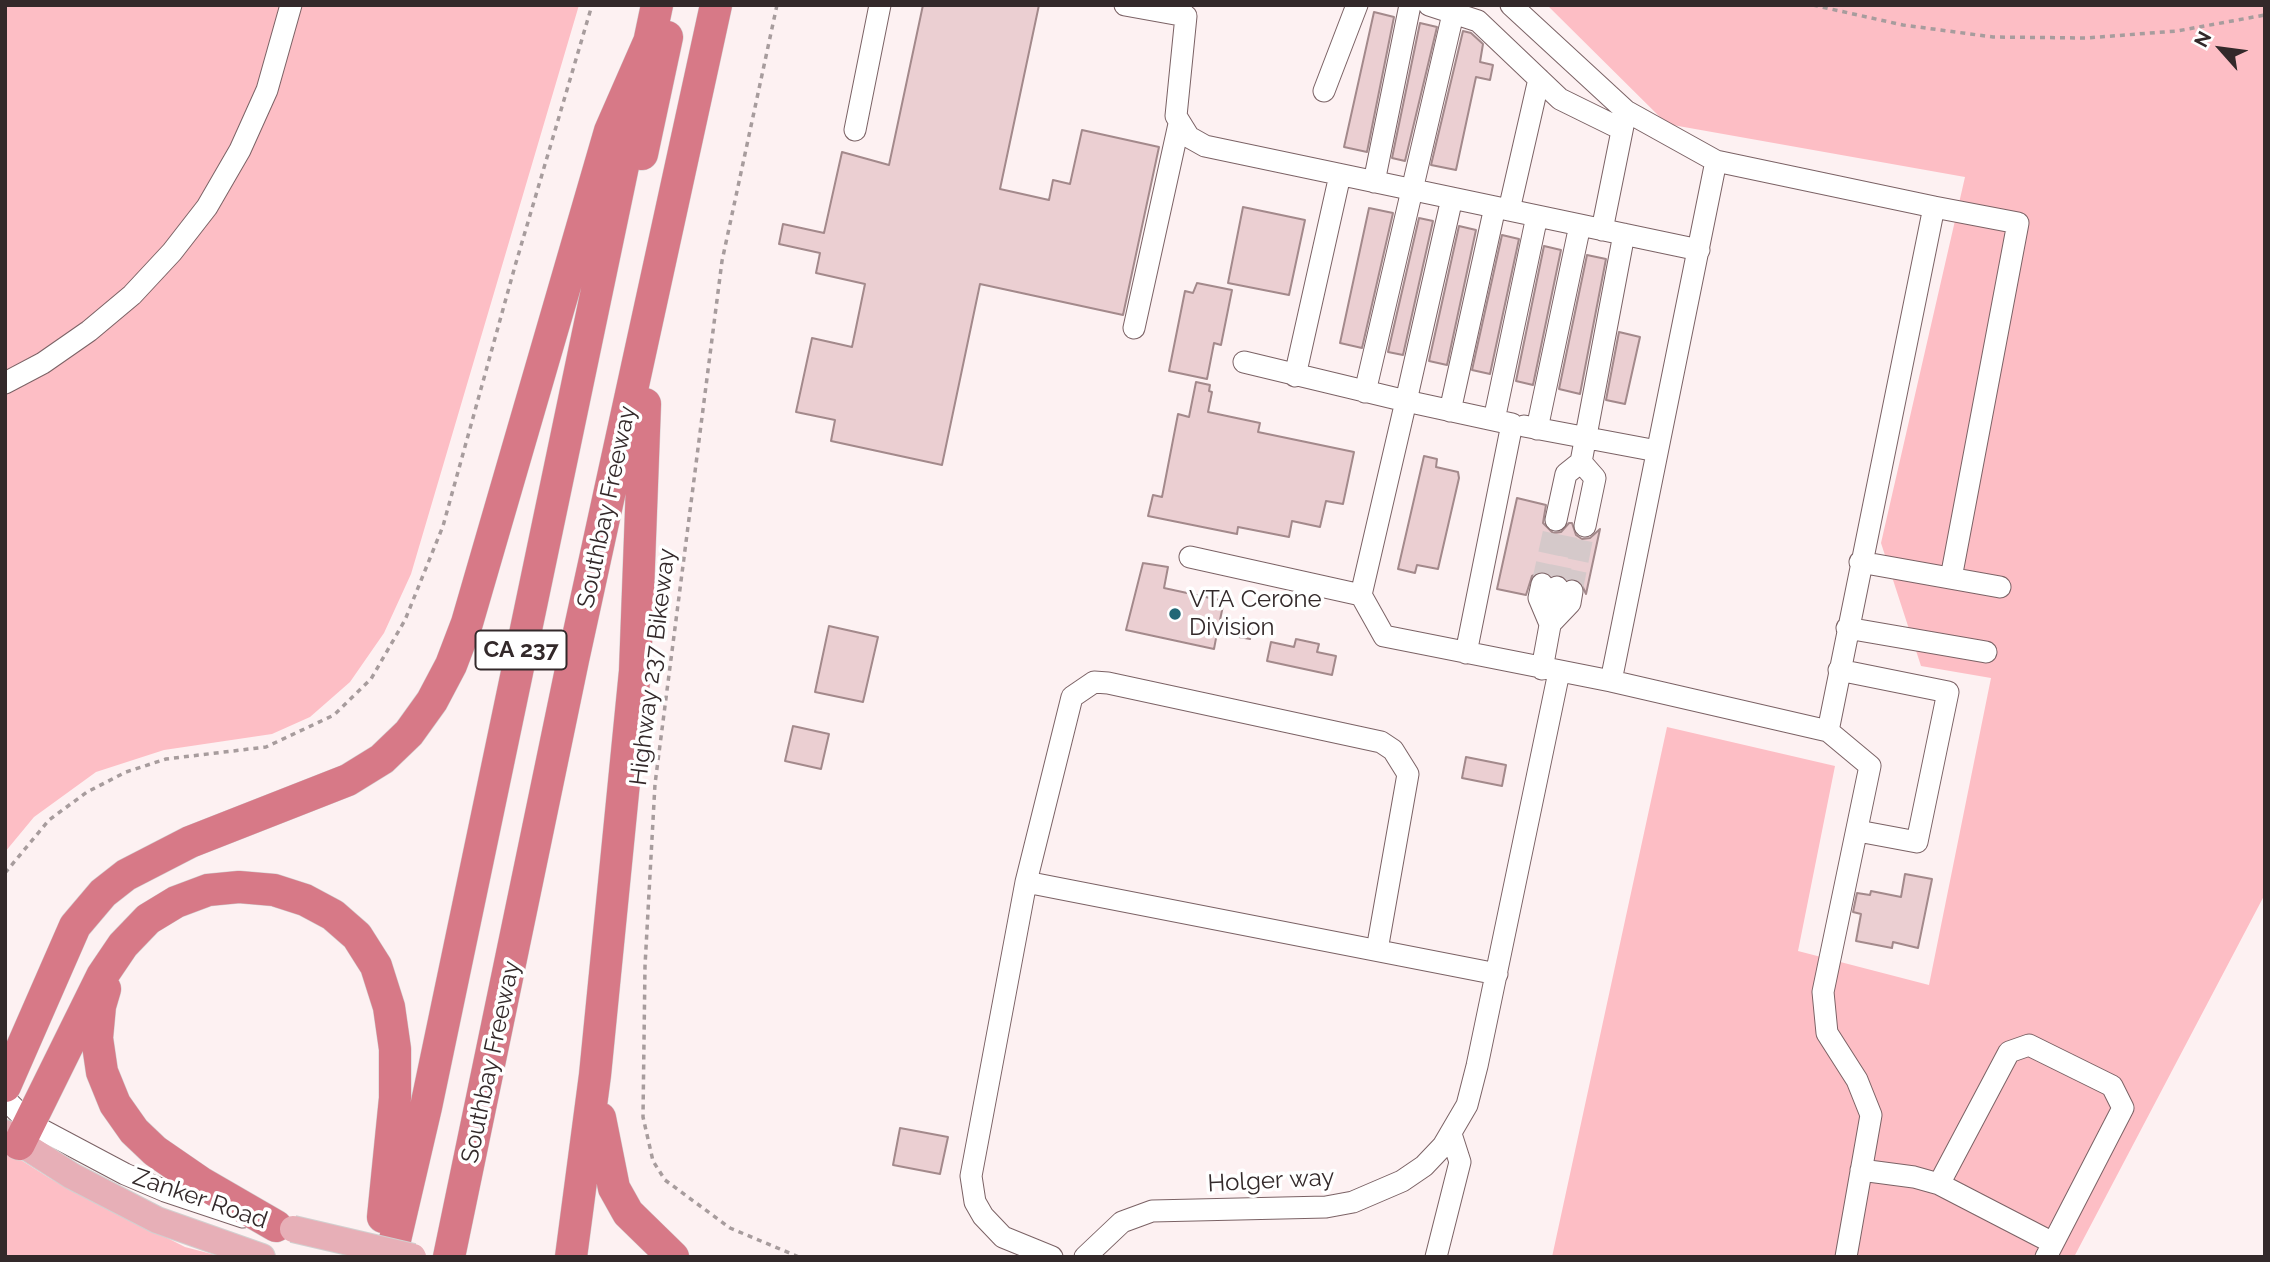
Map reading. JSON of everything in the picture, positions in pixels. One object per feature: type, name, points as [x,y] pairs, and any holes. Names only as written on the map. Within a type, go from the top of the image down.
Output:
[{"type":"highway","name":"CA 237","points":[[391,1257],[426,1107],[657,5]]},
{"type":"highway","points":[[411,1257],[674,5]]},
{"type":"highway","name":"Southbay Freeway","points":[[449,1257],[573,660],[716,5]]},
{"type":"highway","points":[[5,1086],[75,926],[110,887],[190,842],[348,780],[382,759],[409,733],[432,701],[451,665],[467,623],[610,131],[649,42]]},
{"type":"highway","points":[[571,1257],[595,1075],[635,671],[648,321]]},
{"type":"highway","points":[[18,1133],[82,1011],[123,945],[148,919],[176,902],[208,890],[239,887],[274,890],[306,900],[333,915],[356,936],[376,967],[389,1007],[395,1049],[395,1098],[379,1257]]},
{"type":"highway","points":[[123,945],[100,1006],[97,1038],[102,1072],[115,1104],[134,1131],[155,1151],[200,1182],[284,1227]]},
{"type":"highway","points":[[5,1043],[18,1031],[42,999]]},
{"type":"highway","points":[[595,1075],[606,1158],[614,1188],[628,1213],[673,1257]]},
{"type":"main road","name":"Zanker Road","points":[[18,1133],[83,1183],[157,1220],[262,1257]]},
{"type":"main road","name":"Zanker Road","points":[[284,1227],[411,1257]]},
{"type":"street","points":[[5,383],[89,331],[132,295],[172,252],[207,207],[240,150],[267,90],[291,5]]},
{"type":"street","points":[[855,130],[880,5]]},
{"type":"street","points":[[1125,5],[1188,11],[1175,107],[1178,124],[1134,328]]},
{"type":"street","points":[[1324,92],[1357,5]]},
{"type":"street","points":[[1374,182],[1410,5]]},
{"type":"street","points":[[1429,5],[1478,21],[1560,99],[1624,120],[1716,161],[2018,223],[1951,578]]},
{"type":"street","points":[[1511,5],[1624,120]]},
{"type":"street","points":[[1365,392],[1453,13]]},
{"type":"street","points":[[1450,411],[1539,79]]},
{"type":"street","points":[[1602,230],[1624,120]]},
{"type":"street","points":[[1178,124],[1189,137],[1205,146],[1699,250]]},
{"type":"street","points":[[1611,681],[1716,161]]},
{"type":"street","points":[[1295,376],[1340,175]]},
{"type":"street","points":[[1452,198],[1361,595],[1384,636],[1611,681],[1828,731],[1870,766],[1823,992],[1827,1033],[1857,1080],[1871,1115],[1846,1257]]},
{"type":"street","points":[[1828,731],[1860,562],[1934,207]]},
{"type":"street","points":[[1466,653],[1537,216]]},
{"type":"street","points":[[1538,429],[1580,225]]},
{"type":"street","points":[[1581,462],[1595,478],[1571,523],[1566,474],[1581,462],[1624,234]]},
{"type":"street","points":[[1244,362],[1450,411],[1657,451]]},
{"type":"street","points":[[1190,557],[1361,595]]},
{"type":"street","points":[[1860,562],[2000,587]]},
{"type":"street","points":[[1557,588],[1570,603],[1550,624],[1539,598],[1557,588]]},
{"type":"street","name":"Holger way","points":[[1085,1257],[1122,1222],[1152,1211],[1326,1207],[1353,1202],[1402,1181],[1424,1166],[1451,1134],[1467,1105],[1497,974],[1550,671],[1550,624]]},
{"type":"street","points":[[1847,628],[1986,652]]},
{"type":"street","points":[[1839,670],[1948,692],[1917,842],[1858,831]]},
{"type":"street","points":[[1052,1257],[1003,1237],[983,1216],[972,1188],[977,1135],[999,1035],[1026,882],[1072,697],[1094,682],[1108,683],[1381,743],[1393,750],[1404,763],[1408,774],[1377,950]]},
{"type":"street","points":[[1026,882],[1497,974]]},
{"type":"street","points":[[1861,1170],[1914,1177],[1939,1184],[2049,1250],[2123,1108],[2112,1086],[2029,1045],[2009,1052],[1939,1184]]},
{"type":"street","name":"Zanker Road","points":[[5,1099],[18,1133],[165,1191],[284,1227]]},
{"type":"street","points":[[1436,1257],[1460,1162],[1451,1134]]},
{"type":"path","points":[[5,873],[49,820],[87,792],[126,772],[166,758],[266,747],[334,715],[371,679],[405,620],[443,526],[515,266],[592,5]]},
{"type":"path","name":"Highway 237 Bikeway","points":[[777,5],[722,261],[655,784],[645,966],[643,1118],[653,1161],[665,1180],[730,1228],[799,1257]]},
{"type":"path","points":[[1813,5],[1903,25],[1993,37],[2087,38],[2177,31],[2265,15]]},
{"type":"shaded area","points":[[5,5],[579,5],[411,574],[384,633],[350,682],[310,717],[272,734],[164,750],[96,772],[34,817],[5,852]]},
{"type":"shaded area","points":[[1547,5],[2265,5],[2265,894],[2074,1257],[1552,1257],[1667,727],[1835,766],[1798,951],[1929,985],[1991,678],[1921,666],[1881,543],[1965,177],[1667,124]]},
{"type":"shaded area","points":[[5,1150],[51,1179],[185,1247],[223,1257],[5,1257]]},
{"type":"building","points":[[923,5],[1039,5],[1000,189],[1049,200],[1053,180],[1070,184],[1082,130],[1159,147],[1123,315],[980,284],[942,465],[831,441],[835,420],[796,412],[812,338],[852,347],[865,284],[816,273],[820,253],[779,244],[783,224],[824,233],[842,152],[889,165]]},
{"type":"building","points":[[1374,12],[1394,17],[1367,152],[1344,147]]},
{"type":"building","points":[[1420,23],[1437,27],[1405,161],[1392,158]]},
{"type":"building","points":[[1463,31],[1471,33],[1483,44],[1480,62],[1493,65],[1490,80],[1476,77],[1456,170],[1431,165]]},
{"type":"building","points":[[1243,207],[1305,220],[1289,295],[1228,283]]},
{"type":"building","points":[[1369,208],[1393,213],[1362,348],[1340,343]]},
{"type":"building","points":[[1419,218],[1433,221],[1403,355],[1388,352]]},
{"type":"building","points":[[1459,226],[1476,230],[1447,365],[1429,361]]},
{"type":"building","points":[[1502,235],[1519,239],[1490,374],[1472,370]]},
{"type":"building","points":[[1544,246],[1561,250],[1533,385],[1516,381]]},
{"type":"building","points":[[1587,255],[1606,259],[1580,394],[1559,389]]},
{"type":"building","points":[[1197,283],[1232,290],[1221,345],[1214,343],[1207,379],[1169,371],[1185,291],[1193,293]]},
{"type":"building","points":[[1619,332],[1640,337],[1625,404],[1606,400]]},
{"type":"building","points":[[1196,382],[1210,385],[1209,391],[1212,392],[1208,412],[1260,423],[1258,432],[1354,452],[1343,504],[1326,501],[1320,527],[1292,521],[1289,537],[1238,527],[1237,534],[1148,516],[1153,495],[1162,497],[1178,414],[1189,417]]},
{"type":"building","points":[[1424,456],[1437,459],[1436,467],[1458,472],[1459,478],[1438,569],[1417,565],[1415,573],[1398,569]]},
{"type":"building","points":[[1517,498],[1546,505],[1543,523],[1553,533],[1561,532],[1569,523],[1572,523],[1576,535],[1582,539],[1590,538],[1600,529],[1586,594],[1580,581],[1544,571],[1532,576],[1526,595],[1497,589]]},
{"type":"building","name":"VTA Cerone Division","points":[[1143,563],[1168,567],[1164,588],[1224,601],[1220,620],[1252,627],[1250,639],[1217,633],[1214,649],[1126,630]]},
{"type":"building","points":[[829,626],[878,637],[863,702],[815,692]]},
{"type":"building","points":[[1296,639],[1319,644],[1317,652],[1336,656],[1332,675],[1267,661],[1271,642],[1294,647]]},
{"type":"building","points":[[793,726],[829,734],[821,769],[785,761]]},
{"type":"building","points":[[1466,757],[1506,765],[1502,786],[1462,778]]},
{"type":"building","points":[[1905,874],[1932,879],[1918,948],[1893,942],[1892,948],[1856,941],[1861,914],[1853,912],[1857,893],[1870,895],[1871,891],[1901,897]]},
{"type":"building","points":[[900,1128],[948,1137],[940,1174],[893,1165]]},
{"type":"tunnel","points":[[1542,584],[1556,520]]},
{"type":"tunnel","points":[[1572,591],[1585,526]]},
{"type":"tunnel","points":[[1557,587],[1568,532]]},
{"type":"place","name":"VTA Cerone Division","points":[[1175,614]]}]
